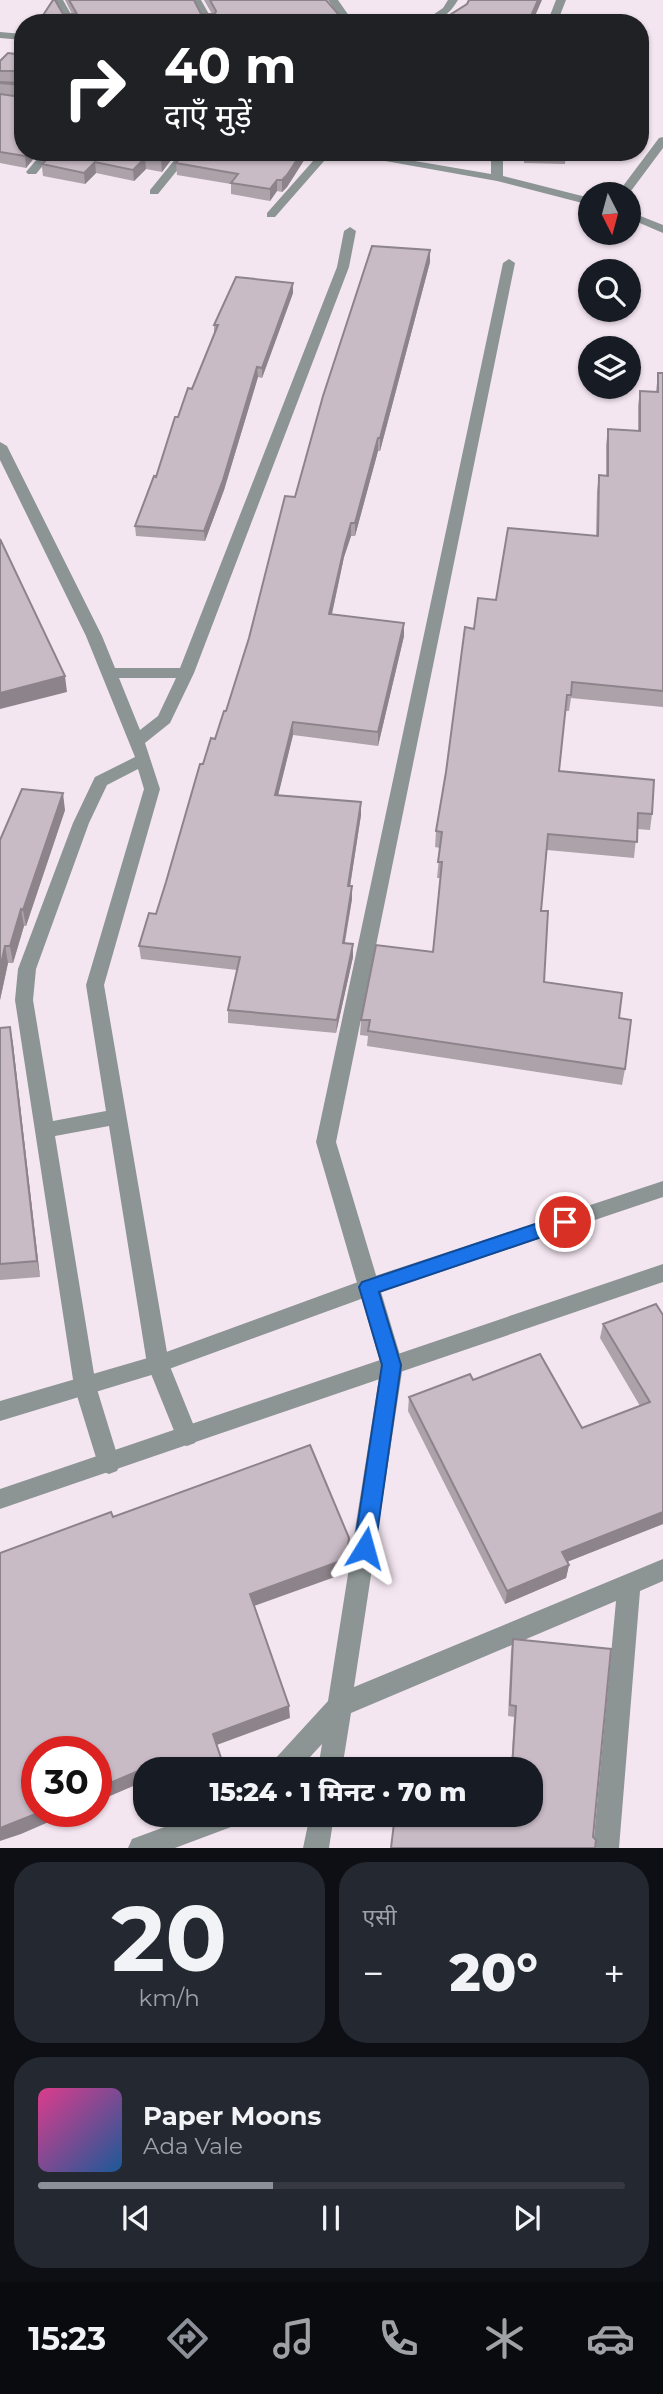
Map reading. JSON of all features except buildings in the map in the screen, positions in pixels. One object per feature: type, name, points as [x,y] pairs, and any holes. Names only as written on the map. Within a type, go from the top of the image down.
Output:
[{"type":"street","points":[[441,14],[447,10],[453,0]]},
{"type":"street","points":[[649,159],[663,140]]},
{"type":"street","points":[[32,172],[41,161]]},
{"type":"street","points":[[154,192],[180,161]]},
{"type":"street","points":[[271,215],[319,161]]},
{"type":"street","points":[[391,161],[497,178],[578,199]]},
{"type":"street","points":[[497,161],[497,178]]},
{"type":"street","points":[[632,182],[647,161]]},
{"type":"street","points":[[641,220],[663,229]]},
{"type":"street","points":[[109,1464],[85,1386],[24,1000],[27,969],[81,823],[101,781],[140,750],[164,719],[186,673],[343,267],[350,231]]},
{"type":"street","points":[[332,1757],[392,1365],[326,1142],[509,263]]},
{"type":"street","points":[[0,446],[94,636],[140,750],[152,789],[95,985],[158,1364],[187,1436]]},
{"type":"street","points":[[108,673],[186,673]]},
{"type":"street","points":[[44,1130],[117,1117]]},
{"type":"street","points":[[0,1411],[158,1364],[369,1287],[663,1189]]},
{"type":"street","points":[[0,1499],[663,1273]]},
{"type":"street","points":[[294,1757],[341,1705],[663,1570]]},
{"type":"street","points":[[606,1848],[629,1584]]},
{"type":"street","points":[[141,1848],[198,1827]]},
{"type":"street","points":[[316,1848],[320,1827]]},
{"type":"route","points":[[365,1548],[392,1365],[369,1287],[565,1222]]}]
